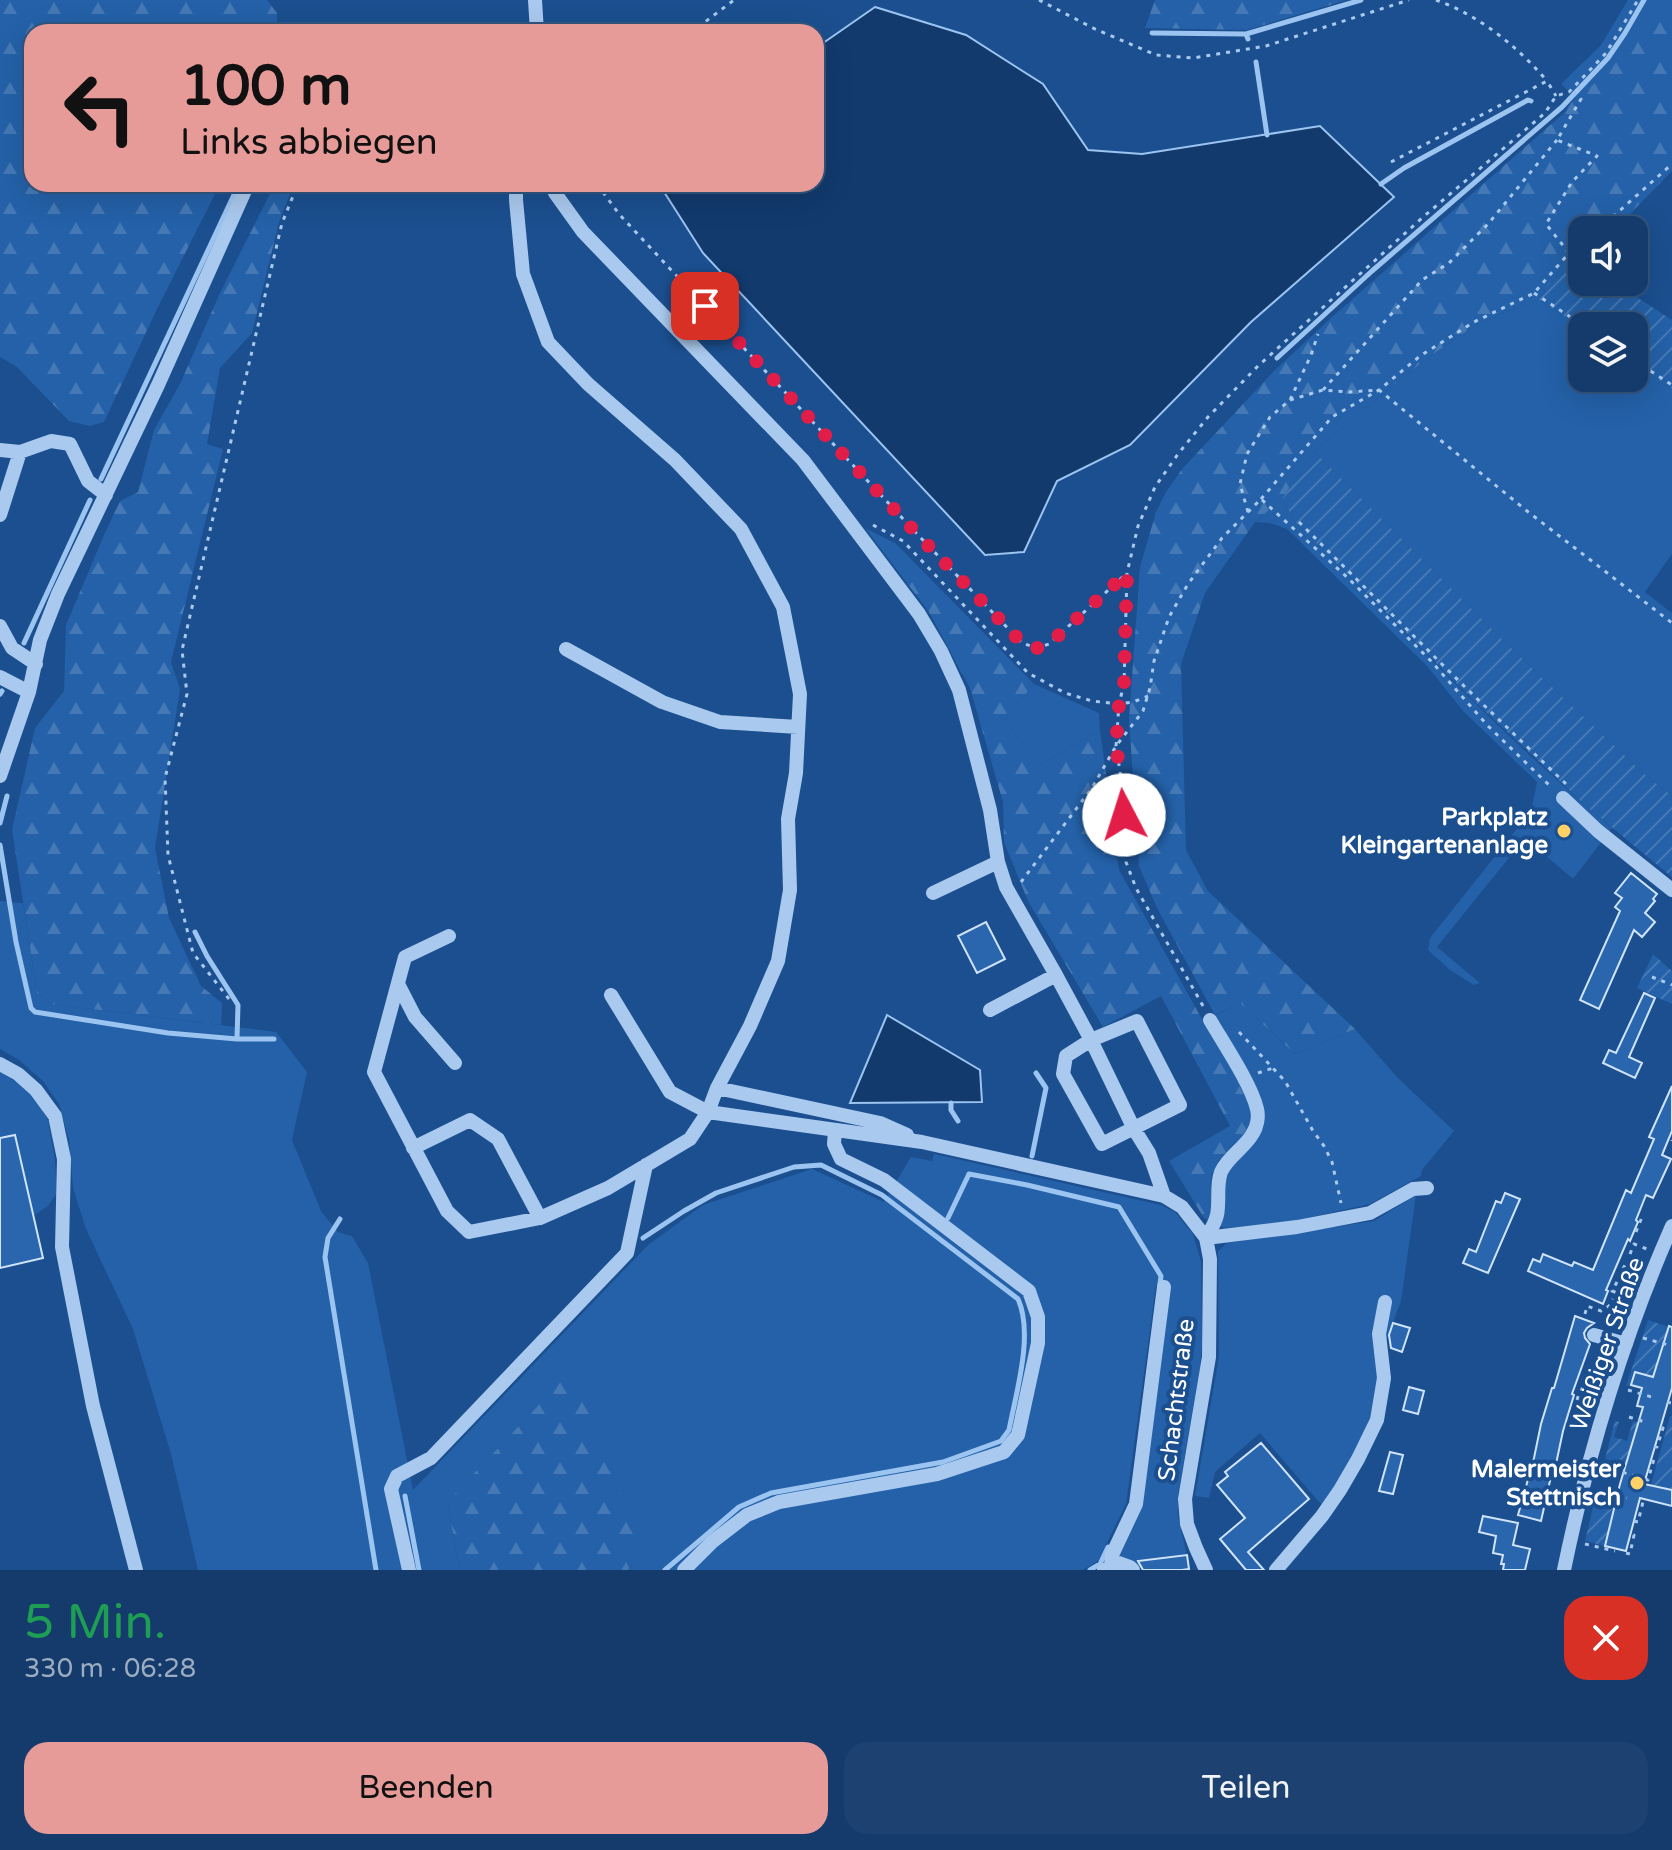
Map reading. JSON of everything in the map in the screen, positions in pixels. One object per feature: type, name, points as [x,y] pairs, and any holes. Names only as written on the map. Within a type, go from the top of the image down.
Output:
[{"type":"street","points":[[535,0],[536,24]]},
{"type":"street","points":[[0,776],[29,692],[40,640],[58,594],[158,385],[244,192]]},
{"type":"street","points":[[449,936],[405,957],[374,1072],[447,1211],[469,1232],[540,1218],[608,1188],[690,1139],[708,1112],[778,961],[790,890],[788,819],[796,773],[800,694],[783,607],[741,529],[675,460],[588,384],[548,342],[523,274],[516,192]]},
{"type":"street","points":[[555,192],[583,232],[803,460],[919,614],[959,690],[1006,887],[1091,1040],[1149,1153],[1164,1196]]},
{"type":"street","points":[[0,450],[20,452],[51,441],[70,444],[88,481],[106,495]]},
{"type":"street","points":[[0,515],[20,452]]},
{"type":"street","points":[[0,626],[12,648],[36,664]]},
{"type":"street","points":[[566,649],[662,702],[720,722],[798,727]]},
{"type":"street","points":[[0,677],[29,692]]},
{"type":"street","points":[[1564,791],[1598,831],[1672,890]]},
{"type":"street","points":[[933,893],[998,862]]},
{"type":"street","points":[[990,1010],[1056,975]]},
{"type":"street","points":[[398,984],[415,1017],[455,1063]]},
{"type":"street","points":[[611,995],[670,1092],[708,1112],[928,1144],[1164,1196],[1182,1207],[1206,1238]]},
{"type":"street","points":[[1206,1238],[1217,1212],[1222,1170],[1256,1130],[1258,1113],[1253,1097],[1210,1020]]},
{"type":"street","points":[[1137,1021],[1180,1105],[1102,1144],[1063,1074],[1066,1056],[1091,1040],[1137,1021]]},
{"type":"street","points":[[0,1064],[18,1074],[36,1090],[55,1116],[64,1159],[62,1247],[93,1406],[136,1570]]},
{"type":"street","points":[[717,1088],[880,1123],[928,1144]]},
{"type":"street","points":[[413,1148],[470,1120],[498,1139],[540,1218]]},
{"type":"street","points":[[684,1570],[712,1542],[747,1515],[779,1502],[937,1474],[1004,1452],[1018,1435],[1038,1343],[1038,1317],[1029,1291],[884,1180],[841,1159],[834,1144],[835,1130]]},
{"type":"street","points":[[409,1570],[391,1489],[397,1476],[431,1458],[627,1253],[646,1165]]},
{"type":"street","points":[[1206,1238],[1297,1227],[1370,1213],[1413,1189],[1427,1188]]},
{"type":"street","name":"Weißiger Straße","points":[[1564,1570],[1587,1475],[1626,1344],[1672,1226]]},
{"type":"street","name":"Schachtstraße","points":[[1206,1238],[1210,1259],[1209,1357],[1185,1499],[1187,1524],[1206,1570]]},
{"type":"street","points":[[1107,1568],[1136,1504],[1164,1287]]},
{"type":"street","points":[[1276,1570],[1340,1490],[1377,1420],[1384,1378],[1379,1334],[1385,1302]]},
{"type":"street","points":[[1594,1335],[1626,1344]]},
{"type":"street","points":[[1107,1568],[1119,1563],[1133,1570]]},
{"type":"path","points":[[702,24],[734,0]]},
{"type":"path","points":[[1039,0],[1095,29],[1156,55],[1193,58],[1266,46],[1409,0]]},
{"type":"path","points":[[1436,0],[1488,27],[1527,58],[1556,96]]},
{"type":"path","points":[[1210,1020],[1136,888],[1126,862],[1124,797],[1116,746],[1124,684],[1127,573],[1138,526],[1155,487],[1208,417],[1340,291],[1545,113],[1556,96],[1569,92],[1606,53],[1638,0]]},
{"type":"path","points":[[1391,162],[1547,81]]},
{"type":"path","points":[[1323,390],[1422,280],[1449,263],[1488,224],[1557,140],[1581,99],[1575,86]]},
{"type":"path","points":[[1557,140],[1597,156],[1572,182],[1546,224],[1568,252]]},
{"type":"path","points":[[1614,216],[1672,164]]},
{"type":"path","points":[[229,999],[193,953],[168,855],[165,778],[187,694],[182,650],[282,223],[295,192]]},
{"type":"path","points":[[603,192],[619,214],[1022,643],[1037,648],[1049,644],[1127,573]]},
{"type":"path","points":[[1006,887],[1021,882],[1092,788],[1116,746],[1143,711],[1154,661],[1169,617],[1188,584],[1222,538],[1261,499],[1332,417],[1379,390],[1420,356],[1474,322],[1534,293],[1568,254]]},
{"type":"path","points":[[1534,293],[1568,315]]},
{"type":"path","points":[[1290,400],[1318,334]]},
{"type":"path","points":[[1648,369],[1672,385]]},
{"type":"path","points":[[1248,512],[1240,484],[1247,454],[1270,417],[1290,400],[1323,390],[1379,390],[1527,511],[1672,623]]},
{"type":"path","points":[[1261,499],[1348,578],[1431,661],[1488,726],[1564,791]]},
{"type":"path","points":[[866,522],[903,541],[1028,673],[1065,693],[1092,701],[1119,704],[1148,696]]},
{"type":"path","points":[[1299,522],[1466,688],[1564,791]]},
{"type":"path","points":[[1088,708],[1092,701]]},
{"type":"path","points":[[1652,977],[1672,985]]},
{"type":"path","points":[[1239,1032],[1285,1081],[1324,1146],[1332,1162],[1346,1218]]},
{"type":"path","points":[[1636,1232],[1642,1217]]},
{"type":"path","points":[[1630,1254],[1634,1244],[1647,1249]]},
{"type":"path","points":[[1623,1269],[1627,1261],[1641,1267]]},
{"type":"path","points":[[1617,1282],[1612,1291],[1628,1297]]},
{"type":"path","points":[[1585,1314],[1587,1306],[1601,1311],[1613,1299]]},
{"type":"path","points":[[1642,1337],[1672,1346]]},
{"type":"path","points":[[1577,1400],[1585,1373]]},
{"type":"path","points":[[1625,1388],[1655,1398]]},
{"type":"path","points":[[1629,1417],[1648,1423]]},
{"type":"path","points":[[1654,1447],[1657,1447],[1663,1428],[1660,1427]]},
{"type":"path","points":[[1645,1479],[1648,1480],[1654,1459],[1651,1458]]},
{"type":"path","points":[[1613,1470],[1633,1475]]},
{"type":"path","points":[[1617,1495],[1627,1498]]},
{"type":"path","points":[[1634,1521],[1638,1522],[1643,1502],[1639,1501]]},
{"type":"path","points":[[1626,1553],[1630,1554],[1634,1535],[1630,1535]]},
{"type":"path","points":[[1584,1543],[1615,1551]]},
{"type":"green space","points":[[0,0],[267,0],[277,13],[277,24],[24,24],[24,192],[216,192],[104,422],[90,426],[69,421],[16,366],[0,357]]},
{"type":"green space","points":[[1155,0],[1347,0],[1247,30],[1145,28]]},
{"type":"green space","points":[[1628,0],[1652,0],[1621,54],[1597,82],[1576,98],[1561,84],[1601,45]]},
{"type":"green space","points":[[1652,0],[1672,0],[1672,171],[1628,216],[1568,216],[1568,261],[1538,299],[1477,324],[1426,359],[1314,451],[1282,499],[1255,522],[1205,593],[1181,664],[1186,850],[1208,891],[1355,1029],[1295,1054],[1240,1003],[1215,1015],[1157,908],[1139,866],[1129,719],[1140,567],[1156,512],[1182,469],[1275,370],[1565,112],[1575,98],[1597,81],[1613,63],[1642,21]]},
{"type":"green space","points":[[271,192],[291,192],[279,222],[252,333],[220,368],[207,444],[223,449],[171,662],[180,689],[155,848],[169,918],[201,986],[222,1003],[221,1025],[51,1004],[37,993],[12,830],[35,728],[64,691],[66,625],[120,501],[138,492],[154,430],[180,384],[220,293]]},
{"type":"green space","points":[[1568,261],[1568,296],[1635,296],[1672,320],[1672,389],[1648,373],[1648,312],[1568,312],[1568,319],[1538,299]]},
{"type":"green space","points":[[1538,299],[1568,319],[1568,392],[1648,392],[1648,373],[1672,389],[1672,554],[1645,592],[1672,613],[1672,796],[1642,772],[1509,646],[1314,451],[1426,359],[1477,324]]},
{"type":"green space","points":[[1314,451],[1509,646],[1642,772],[1672,796],[1672,877],[1586,806],[1472,699],[1296,523],[1282,499]]},
{"type":"green space","points":[[1282,499],[1296,523],[1451,679],[1612,828],[1573,879],[1525,838],[1437,947],[1480,983],[1474,985],[1450,970],[1428,950],[1430,938],[1531,811],[1537,782],[1464,712],[1427,666],[1287,529],[1255,522]]},
{"type":"green space","points":[[865,528],[895,543],[1034,684],[1004,720],[1040,765],[1100,730],[1119,870],[1247,1100],[1251,1114],[1250,1126],[1219,1160],[1211,1176],[1209,1206],[1204,1218],[1169,1161],[1230,1126],[1161,996],[1103,1027],[1028,901],[1004,842],[1003,802],[970,688],[929,612]]},
{"type":"green space","points":[[1034,684],[1099,713],[1100,730],[1040,765],[1004,720]]},
{"type":"green space","points":[[0,901],[23,903],[37,993],[51,1004],[276,1032],[307,1072],[292,1140],[321,1211],[338,1232],[352,1236],[368,1263],[413,1490],[648,1245],[703,1205],[812,1169],[884,1202],[911,1157],[932,1161],[934,1154],[1161,1205],[1175,1212],[1193,1234],[1201,1261],[1202,1344],[1178,1495],[1178,1517],[1187,1555],[1160,1558],[1139,1569],[1117,1555],[1140,1504],[1168,1287],[1156,1286],[1126,1504],[1098,1561],[1083,1570],[628,1570],[642,1552],[447,1502],[460,1570],[198,1570],[171,1454],[133,1329],[86,1229],[73,1188],[69,1140],[59,1104],[43,1081],[19,1060],[0,1049]]},
{"type":"green space","points":[[1653,954],[1672,971],[1672,1004],[1637,988]]},
{"type":"green space","points":[[1240,1003],[1295,1054],[1355,1029],[1397,1077],[1454,1131],[1422,1170],[1421,1176],[1370,1204],[1294,1221],[1224,1228],[1204,1218],[1215,1169],[1237,1143],[1204,1021]]},
{"type":"green space","points":[[0,1072],[35,1098],[48,1120],[57,1193],[48,1206],[33,1216],[15,1135],[0,1138]]},
{"type":"green space","points":[[1416,1195],[1401,1301],[1384,1347],[1391,1381],[1383,1421],[1331,1511],[1319,1502],[1260,1433],[1215,1472],[1209,1498],[1195,1496],[1219,1356],[1218,1251],[1227,1243],[1374,1221]]},
{"type":"green space","points":[[1648,1320],[1672,1328],[1652,1381],[1635,1372],[1631,1385],[1626,1386]]},
{"type":"green space","points":[[573,1369],[642,1552],[628,1570],[460,1570],[447,1502]]},
{"type":"green space","points":[[1670,1416],[1672,1490],[1649,1492]]},
{"type":"green space","points":[[1615,1421],[1619,1422],[1614,1437],[1627,1441],[1633,1421],[1639,1423],[1625,1470],[1618,1462],[1605,1459]]},
{"type":"green space","points":[[1596,1494],[1617,1499],[1605,1546],[1585,1541]]},
{"type":"shaded area","points":[[875,7],[966,35],[1043,84],[1088,150],[1142,154],[1320,126],[1394,197],[1251,322],[1130,445],[1057,481],[1024,552],[985,555],[703,253],[664,192],[824,192],[824,42]]},
{"type":"shaded area","points":[[887,1015],[980,1070],[982,1102],[850,1103]]},
{"type":"building","points":[[1631,873],[1657,894],[1645,913],[1655,922],[1642,937],[1634,930],[1599,1009],[1580,1000],[1620,911],[1615,907],[1622,898],[1615,893]]},
{"type":"building","points":[[986,922],[1005,959],[977,973],[958,936]]},
{"type":"building","points":[[1644,993],[1655,998],[1629,1057],[1642,1063],[1635,1078],[1603,1063],[1609,1050],[1616,1053]]},
{"type":"building","points":[[1672,1086],[1672,1131],[1662,1155],[1671,1159],[1653,1198],[1646,1195],[1636,1220],[1638,1222],[1606,1290],[1603,1304],[1528,1271],[1533,1259],[1540,1262],[1543,1254],[1572,1266],[1574,1262],[1593,1270],[1626,1190],[1631,1193],[1654,1139],[1649,1137]]},
{"type":"building","points":[[15,1135],[43,1258],[0,1268],[0,1138]]},
{"type":"building","points":[[1505,1193],[1520,1199],[1488,1273],[1463,1263],[1469,1249],[1476,1252],[1496,1201],[1501,1203]]},
{"type":"building","points":[[1575,1316],[1594,1323],[1584,1333],[1590,1344],[1572,1394],[1541,1521],[1518,1515],[1541,1424]]},
{"type":"building","points":[[1393,1323],[1410,1328],[1402,1352],[1391,1348],[1389,1335]]},
{"type":"building","points":[[1669,1326],[1672,1327],[1672,1388],[1644,1484],[1672,1490],[1672,1506],[1640,1498],[1626,1551],[1605,1546],[1643,1407],[1637,1406],[1642,1388],[1631,1385],[1635,1372],[1653,1377]]},
{"type":"building","points":[[1409,1387],[1424,1391],[1418,1414],[1403,1410]]},
{"type":"building","points":[[1261,1443],[1309,1499],[1248,1552],[1264,1570],[1246,1570],[1220,1539],[1245,1518],[1217,1485],[1228,1476],[1225,1472]]},
{"type":"building","points":[[1390,1452],[1403,1455],[1393,1494],[1379,1491]]},
{"type":"building","points":[[1483,1516],[1518,1523],[1513,1545],[1530,1549],[1525,1570],[1503,1570],[1503,1555],[1493,1553],[1496,1536],[1479,1532]]},
{"type":"building","points":[[1187,1555],[1189,1569],[1182,1570],[1143,1570],[1138,1561]]},
{"type":"waterway","points":[[1248,39],[1246,34],[1361,0]]},
{"type":"waterway","points":[[1277,358],[1372,271],[1562,107],[1608,58],[1644,0]]},
{"type":"waterway","points":[[1152,33],[1246,34]]},
{"type":"waterway","points":[[1256,62],[1267,135]]},
{"type":"waterway","points":[[1381,184],[1404,168],[1531,101]]},
{"type":"waterway","points":[[101,479],[235,192]]},
{"type":"waterway","points":[[24,643],[90,500]]},
{"type":"waterway","points":[[0,823],[7,796]]},
{"type":"waterway","points":[[0,845],[16,942],[31,1008],[35,1012],[168,1033],[274,1039]]},
{"type":"waterway","points":[[195,932],[238,1005],[237,1039]]},
{"type":"waterway","points":[[1032,1156],[1046,1088],[1036,1073]]},
{"type":"waterway","points":[[951,1103],[951,1110],[958,1121]]},
{"type":"waterway","points":[[643,1238],[716,1193],[794,1167],[821,1165],[882,1195],[1018,1299],[1024,1329],[1016,1399],[1009,1430],[1001,1441],[943,1462],[771,1493],[739,1507],[665,1570]]},
{"type":"waterway","points":[[948,1218],[969,1174],[1119,1207],[1161,1276],[1160,1284]]},
{"type":"waterway","points":[[340,1219],[328,1238],[325,1257],[376,1570]]},
{"type":"waterway","points":[[405,1496],[419,1570]]},
{"type":"waterway","points":[[1090,1570],[1100,1564],[1108,1547]]},
{"type":"place","name":"Parkplatz Kleingartenanlage","points":[[1564,831]]},
{"type":"place","name":"Malermeister Stettnisch","points":[[1637,1483]]},
{"type":"route","points":[[705,306],[1022,643],[1037,648],[1049,644],[1127,573],[1124,684],[1116,746],[1124,815]]}]
